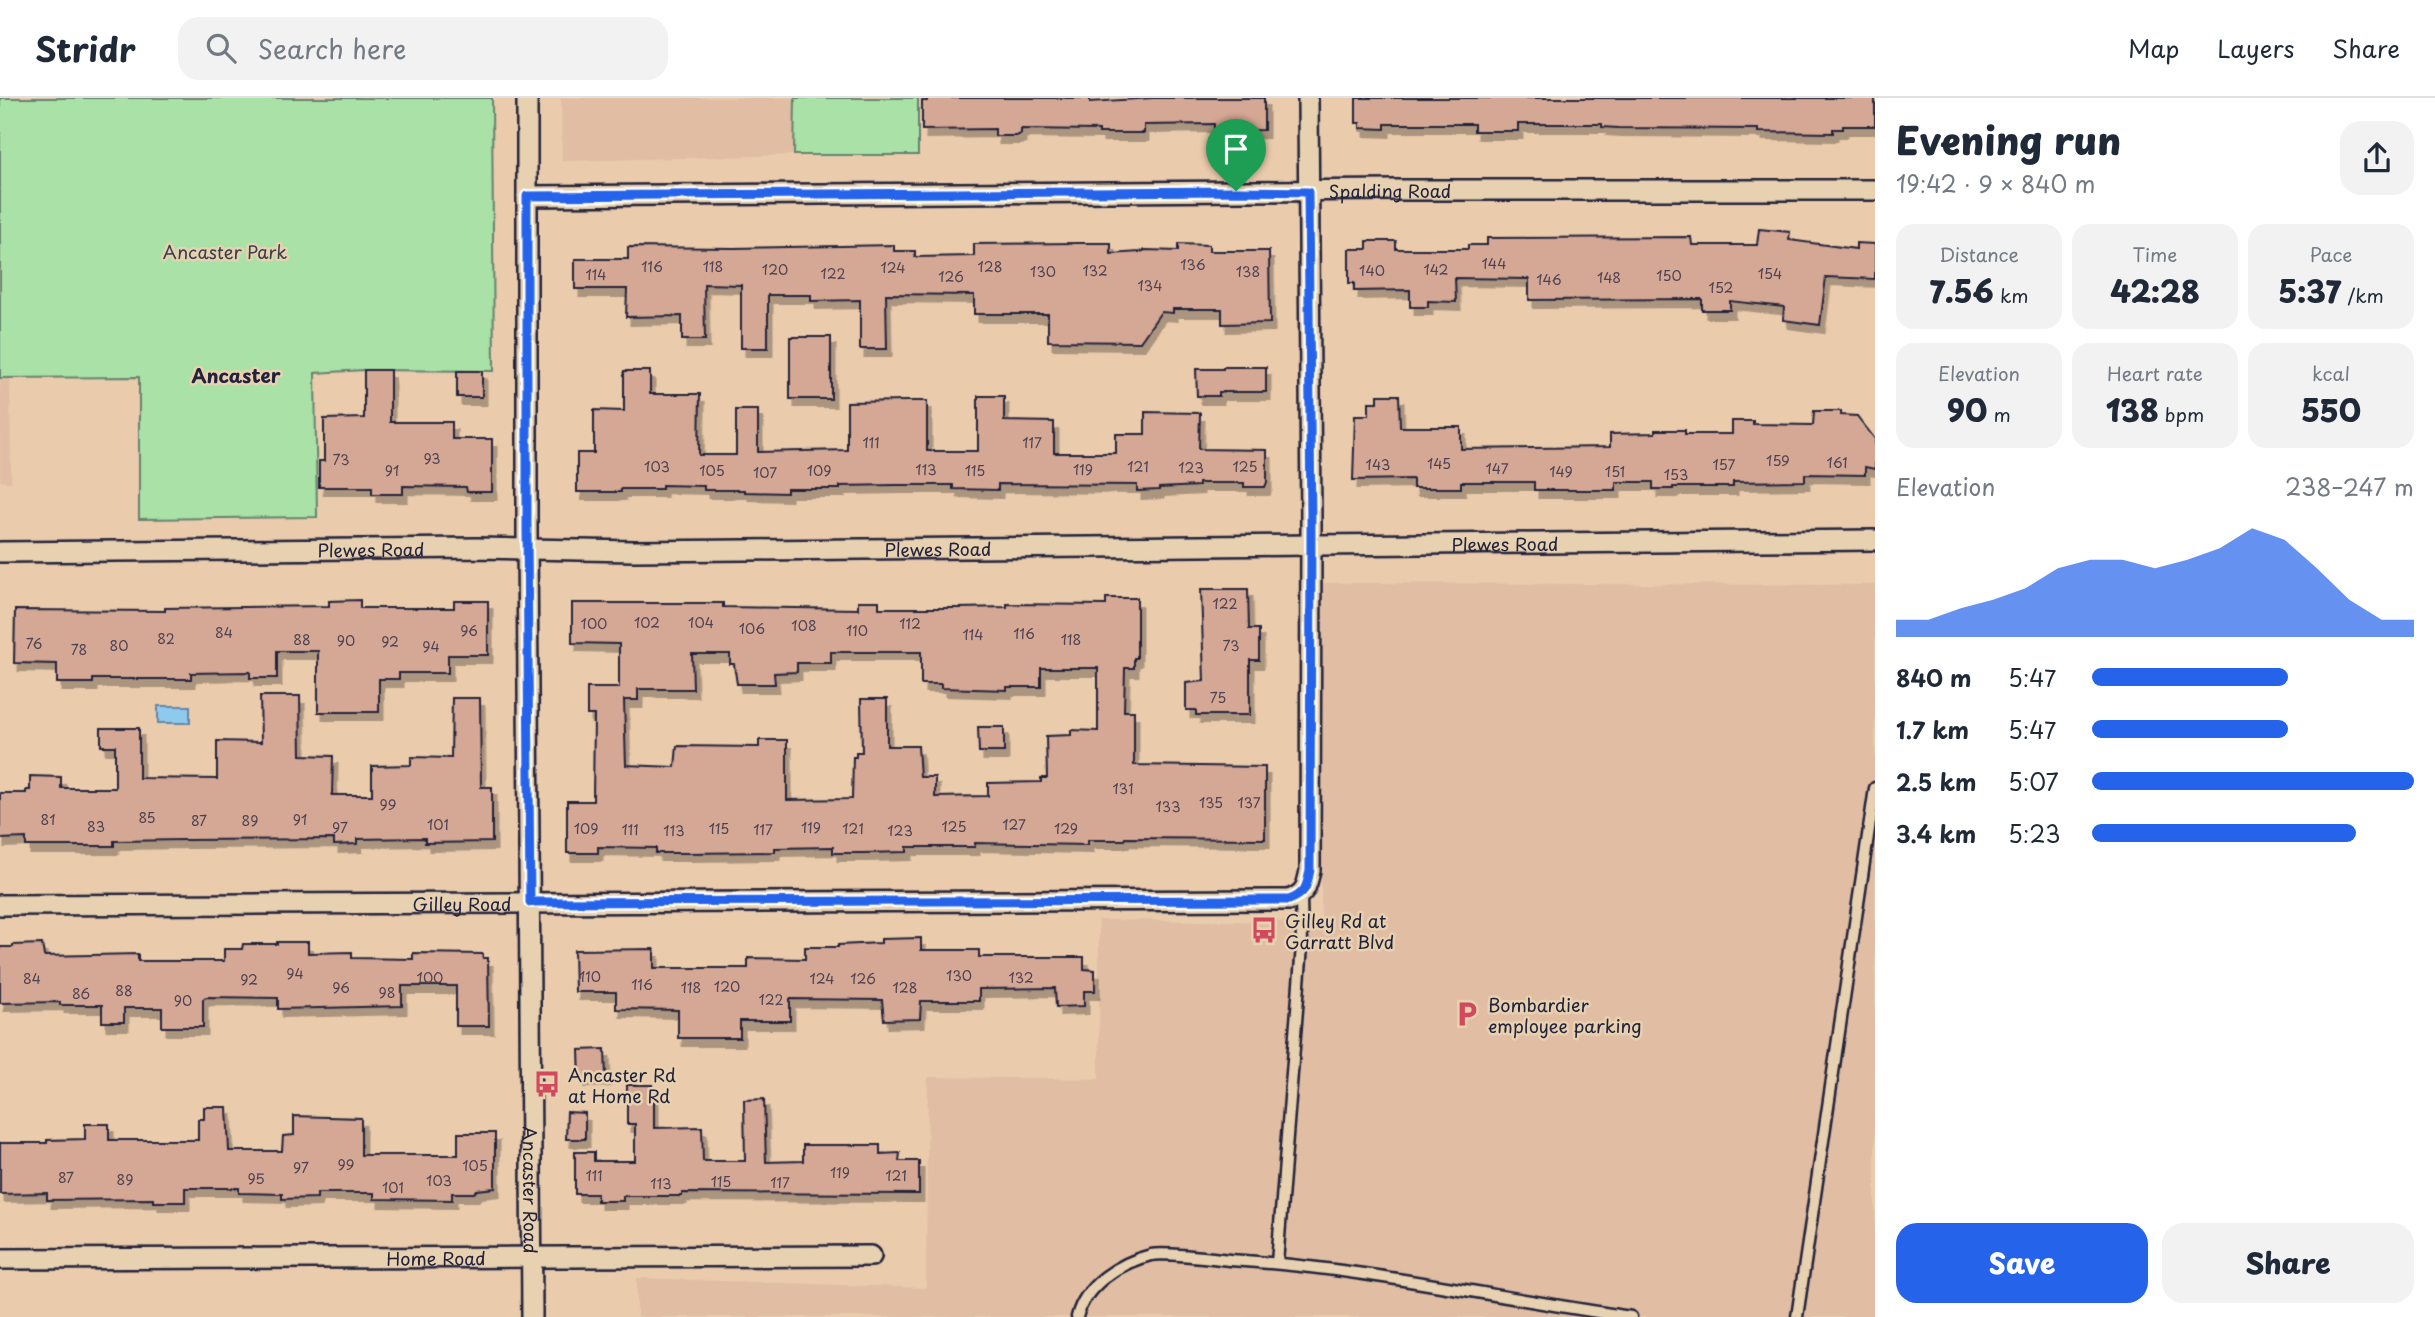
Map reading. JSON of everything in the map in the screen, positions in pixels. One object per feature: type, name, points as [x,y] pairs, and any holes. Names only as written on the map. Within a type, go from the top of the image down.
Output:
[{"type":"street","name":"Ancaster Road","points":[[527,98],[533,1317]]},
{"type":"street","points":[[1301,895],[1307,886],[1310,870],[1308,98]]},
{"type":"street","name":"Spalding Road","points":[[527,196],[1875,190]]},
{"type":"street","name":"Plewes Road","points":[[0,552],[477,548],[634,551],[1875,540]]},
{"type":"street","name":"Gilley Road","points":[[0,905],[1289,900],[1301,895]]},
{"type":"street","name":"Home Road","points":[[0,1259],[871,1256]]},
{"type":"lane","points":[[1797,1317],[1875,789]]},
{"type":"lane","points":[[1278,1263],[1302,946],[1301,895]]},
{"type":"lane","points":[[1077,1317],[1080,1304],[1092,1288],[1114,1270],[1152,1255],[1278,1263],[1631,1317]]},
{"type":"shaded area","points":[[561,98],[795,98],[794,155],[562,161]]},
{"type":"shaded area","points":[[0,378],[10,378],[11,482],[0,481]]},
{"type":"shaded area","name":"Bombardier employee parking","points":[[1323,583],[1875,585],[1875,1317],[637,1317],[637,1278],[926,1288],[928,1077],[1099,1079],[1099,920],[1321,922]]},
{"type":"green space","name":"Ancaster Park","points":[[0,98],[492,98],[494,371],[364,370],[315,373],[317,517],[139,519],[139,377],[0,378]]},
{"type":"green space","points":[[795,98],[918,98],[918,155],[794,155]]},
{"type":"water","points":[[158,706],[190,706],[190,723],[158,723]]},
{"type":"building","points":[[927,98],[1090,98],[1090,102],[1153,98],[1264,98],[1264,130],[1214,131],[1214,124],[1144,125],[1144,133],[1021,129],[1021,134],[1016,136],[995,136],[995,129],[922,130],[922,101],[927,101]]},
{"type":"building","points":[[1356,98],[1875,98],[1875,126],[1843,126],[1843,129],[1833,129],[1833,133],[1758,132],[1758,129],[1618,128],[1602,127],[1602,124],[1518,124],[1518,131],[1474,131],[1474,124],[1385,124],[1385,129],[1360,128],[1360,123],[1356,123]]},
{"type":"building","points":[[1759,229],[1790,232],[1789,240],[1856,249],[1856,243],[1875,244],[1875,279],[1826,277],[1820,325],[1783,320],[1784,307],[1730,301],[1730,310],[1702,310],[1702,299],[1529,300],[1529,279],[1455,278],[1456,302],[1428,301],[1428,307],[1410,307],[1410,290],[1354,291],[1354,283],[1349,283],[1349,249],[1367,249],[1367,241],[1396,241],[1396,249],[1468,249],[1468,245],[1487,245],[1487,238],[1691,237],[1692,245],[1757,245]]},
{"type":"building","points":[[1111,243],[1111,254],[1146,250],[1178,251],[1178,244],[1209,245],[1209,251],[1269,251],[1270,323],[1222,324],[1222,309],[1173,309],[1173,313],[1161,312],[1140,342],[1048,341],[1048,314],[974,314],[974,295],[886,294],[887,349],[860,349],[860,300],[811,301],[811,295],[768,295],[768,348],[741,348],[741,285],[704,284],[705,340],[682,340],[682,316],[626,317],[627,289],[575,289],[575,259],[628,259],[628,247],[894,245],[894,251],[915,251],[915,257],[974,256],[974,244]]},
{"type":"building","points":[[790,337],[831,337],[831,399],[790,399]]},
{"type":"building","points":[[1266,367],[1266,392],[1219,392],[1219,396],[1197,396],[1196,369]]},
{"type":"building","points":[[364,370],[390,370],[390,422],[452,422],[452,439],[492,439],[492,492],[467,492],[466,487],[403,486],[403,494],[372,494],[372,487],[319,487],[319,461],[324,461],[324,419],[364,418]]},
{"type":"building","points":[[457,371],[482,371],[482,397],[457,397]]},
{"type":"building","points":[[624,371],[650,371],[650,394],[700,394],[699,455],[736,455],[736,410],[758,410],[758,452],[847,450],[847,402],[907,401],[927,401],[927,451],[978,451],[978,396],[1004,396],[1004,421],[1054,422],[1054,453],[1116,453],[1116,434],[1145,434],[1145,412],[1200,413],[1199,449],[1267,450],[1267,482],[1265,487],[1244,487],[1244,483],[1199,483],[1199,486],[1137,491],[1137,485],[998,484],[998,490],[953,489],[953,485],[895,485],[787,489],[787,493],[704,490],[704,486],[662,485],[662,489],[577,492],[577,453],[594,453],[594,410],[624,411]]},
{"type":"building","points":[[1378,395],[1399,395],[1400,427],[1461,427],[1461,449],[1610,447],[1610,434],[1685,430],[1685,434],[1732,434],[1732,421],[1813,425],[1814,411],[1841,411],[1841,415],[1857,416],[1875,439],[1875,469],[1865,467],[1865,475],[1805,474],[1805,481],[1733,482],[1733,487],[1673,489],[1653,489],[1653,482],[1616,482],[1616,490],[1534,490],[1534,482],[1461,482],[1461,488],[1413,488],[1413,479],[1353,480],[1355,415],[1369,415],[1369,402],[1378,402]]},
{"type":"building","points":[[1201,589],[1248,589],[1249,629],[1259,629],[1259,660],[1250,660],[1250,715],[1196,715],[1196,710],[1186,710],[1186,683],[1204,681]]},
{"type":"building","points":[[1106,598],[1137,598],[1137,658],[1134,658],[1134,668],[1125,668],[1124,711],[1134,711],[1134,765],[1265,767],[1265,839],[1125,838],[1088,840],[1088,845],[975,843],[975,847],[907,847],[907,852],[863,853],[833,853],[833,847],[775,848],[775,852],[656,853],[656,848],[598,847],[598,853],[567,853],[567,801],[593,801],[594,715],[587,715],[587,688],[619,688],[619,644],[572,643],[572,603],[723,603],[723,607],[858,609],[858,601],[879,601],[879,608],[1007,607],[1007,604],[1106,605]],"holes":[[[831,652],[921,652],[921,684],[941,684],[941,688],[1007,690],[1007,687],[1041,687],[1041,668],[1098,668],[1098,731],[1071,730],[1071,735],[1046,736],[1047,778],[1041,778],[1041,782],[988,783],[988,796],[935,797],[935,777],[920,777],[918,746],[887,746],[887,699],[861,699],[862,752],[856,752],[856,757],[853,757],[852,799],[787,800],[787,740],[759,740],[759,747],[677,746],[675,767],[626,765],[624,700],[638,700],[638,689],[693,689],[692,654],[730,654],[730,664],[734,664],[737,684],[775,684],[774,673],[797,672],[797,663],[831,663]]]},
{"type":"building","points":[[360,600],[360,608],[454,608],[454,601],[488,601],[488,655],[448,655],[448,673],[399,673],[399,679],[379,679],[379,712],[318,712],[318,651],[277,651],[277,678],[250,678],[250,672],[191,673],[191,679],[93,679],[93,683],[57,683],[57,664],[14,663],[15,610],[165,611],[165,608],[329,606],[329,601]]},
{"type":"building","points":[[260,696],[300,696],[301,755],[333,756],[332,795],[372,795],[372,766],[411,765],[411,757],[451,758],[452,698],[480,698],[481,787],[492,787],[492,842],[425,843],[425,838],[357,839],[357,844],[334,845],[334,839],[185,840],[114,841],[114,846],[26,846],[26,838],[0,839],[0,793],[26,793],[26,790],[30,790],[30,776],[61,777],[61,788],[115,788],[115,746],[101,746],[101,728],[139,728],[139,778],[217,779],[217,741],[261,742]]},
{"type":"building","points":[[978,727],[1004,727],[1004,752],[979,752]]},
{"type":"building","points":[[921,938],[921,950],[979,950],[979,957],[1084,957],[1084,969],[1095,970],[1095,991],[1084,991],[1084,1006],[1056,1007],[1055,988],[979,989],[979,1001],[921,1001],[920,1019],[884,1020],[882,1000],[790,999],[790,1021],[740,1021],[740,1038],[678,1038],[678,1010],[616,1009],[616,992],[575,992],[574,950],[654,949],[654,968],[748,968],[748,958],[805,959],[805,947],[838,947],[881,943],[881,939]]},
{"type":"building","points":[[308,942],[308,953],[352,952],[352,958],[413,959],[413,953],[483,954],[483,958],[488,958],[489,1026],[456,1026],[456,986],[402,986],[402,1006],[278,1009],[278,998],[206,997],[203,999],[203,1027],[162,1027],[162,1008],[124,1008],[124,1022],[102,1022],[102,1005],[60,1005],[60,1002],[0,1003],[0,947],[42,944],[44,956],[138,954],[138,961],[224,961],[224,949],[242,949],[243,944]]},
{"type":"building","points":[[605,1049],[606,1078],[580,1079],[579,1050]]},
{"type":"building","points":[[627,1085],[652,1085],[654,1128],[702,1127],[703,1161],[745,1161],[744,1100],[764,1099],[766,1162],[803,1161],[803,1145],[880,1145],[880,1154],[900,1153],[899,1161],[919,1161],[919,1194],[682,1193],[682,1196],[623,1196],[623,1201],[597,1201],[597,1194],[575,1194],[575,1152],[594,1152],[594,1161],[635,1161],[635,1124],[627,1124]]},
{"type":"building","points":[[204,1107],[227,1107],[229,1151],[282,1151],[283,1136],[294,1135],[294,1116],[361,1118],[361,1155],[458,1155],[458,1133],[495,1133],[495,1188],[477,1190],[474,1193],[452,1193],[452,1200],[374,1199],[374,1193],[317,1193],[317,1198],[282,1199],[282,1194],[239,1193],[239,1188],[185,1188],[185,1202],[154,1202],[154,1199],[47,1200],[47,1193],[0,1194],[0,1143],[47,1143],[47,1140],[85,1139],[85,1124],[109,1124],[109,1140],[198,1140],[198,1119],[204,1119]]},
{"type":"building","points":[[567,1112],[585,1113],[585,1139],[566,1139]]},
{"type":"place","name":"Gilley Rd at Garratt Blvd","points":[[1264,930]]},
{"type":"place","name":"Bombardier employee parking","points":[[1467,1014]]},
{"type":"place","name":"Ancaster Rd at Home Rd","points":[[547,1084]]},
{"type":"district","name":"Ancaster","points":[[236,375]]},
{"type":"route","points":[[1236,191],[1308,192],[1310,870],[1307,886],[1301,895],[1289,900],[530,902],[527,196],[1236,191]]}]
